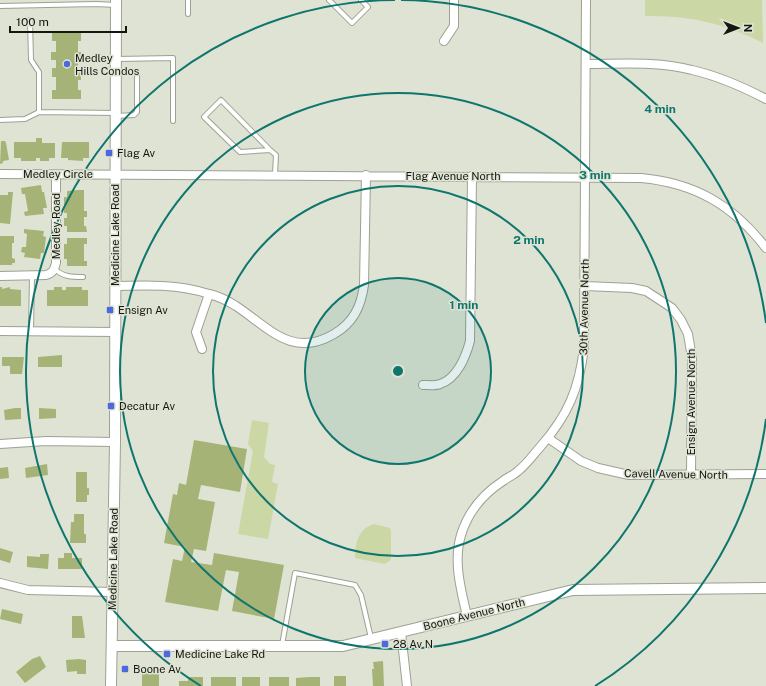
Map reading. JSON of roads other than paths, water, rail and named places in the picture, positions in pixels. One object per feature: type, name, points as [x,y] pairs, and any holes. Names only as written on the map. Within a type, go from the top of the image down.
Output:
[{"type":"street","points":[[444,41],[454,26],[454,0]]},
{"type":"street","name":"30th Avenue North","points":[[467,616],[458,571],[461,536],[467,520],[476,505],[489,491],[517,472],[530,461],[548,438],[567,412],[582,370],[584,348],[585,286],[586,0]]},
{"type":"street","name":"Medicine Lake Road","points":[[111,686],[115,442],[116,3]]},
{"type":"street","points":[[586,64],[630,64],[691,70],[721,79],[766,99]]},
{"type":"street","name":"Medley Circle","points":[[0,174],[116,174]]},
{"type":"street","name":"Flag Avenue North","points":[[116,174],[585,177],[641,178],[661,180],[682,185],[721,203],[744,223],[766,248]]},
{"type":"street","name":"Medley Road","points":[[32,276],[46,275],[52,273],[55,269],[56,175]]},
{"type":"street","points":[[115,286],[178,287],[209,294],[236,306],[269,331],[294,342],[316,341],[328,338],[344,327],[357,312],[362,300],[364,285],[366,175]]},
{"type":"street","points":[[423,384],[439,385],[449,379],[460,366],[470,341],[472,176]]},
{"type":"street","points":[[0,276],[32,276]]},
{"type":"street","name":"Ensign Avenue North","points":[[585,286],[632,288],[646,291],[672,308],[681,320],[688,334],[692,358],[691,474]]},
{"type":"street","points":[[202,349],[196,332],[209,294]]},
{"type":"street","points":[[0,331],[115,332]]},
{"type":"street","name":"Cavell Avenue North","points":[[548,438],[581,461],[629,475],[766,474]]},
{"type":"street","points":[[0,444],[46,441],[115,442]]},
{"type":"street","points":[[0,583],[28,590],[113,592]]},
{"type":"street","name":"Boone Avenue North","points":[[112,646],[343,646],[573,590],[587,588],[766,588]]},
{"type":"street","points":[[401,632],[407,686]]},
{"type":"lane","points":[[188,0],[188,14]]},
{"type":"lane","points":[[329,0],[352,23],[368,7],[361,0]]},
{"type":"lane","points":[[0,6],[116,3]]},
{"type":"lane","points":[[30,20],[31,60],[39,72],[39,112]]},
{"type":"lane","points":[[116,59],[174,58],[173,121]]},
{"type":"lane","points":[[0,120],[25,119],[39,112],[134,115],[137,112],[137,73]]},
{"type":"lane","points":[[270,150],[240,152],[204,117],[221,100],[276,155],[275,174]]},
{"type":"lane","points":[[55,269],[59,274],[65,276],[83,277]]},
{"type":"lane","points":[[31,331],[32,276]]},
{"type":"lane","points":[[281,647],[295,573],[356,585],[361,595],[372,640]]},
{"type":"place","name":"Medley Hills Condos","points":[[67,64]]},
{"type":"place","name":"Flag Av","points":[[109,153]]},
{"type":"place","name":"Ensign Av","points":[[110,310]]},
{"type":"place","name":"Decatur Av","points":[[111,406]]},
{"type":"place","name":"28 Av N","points":[[385,644]]},
{"type":"place","name":"Medicine Lake Rd","points":[[167,654]]},
{"type":"place","name":"Boone Av","points":[[125,669]]}]
